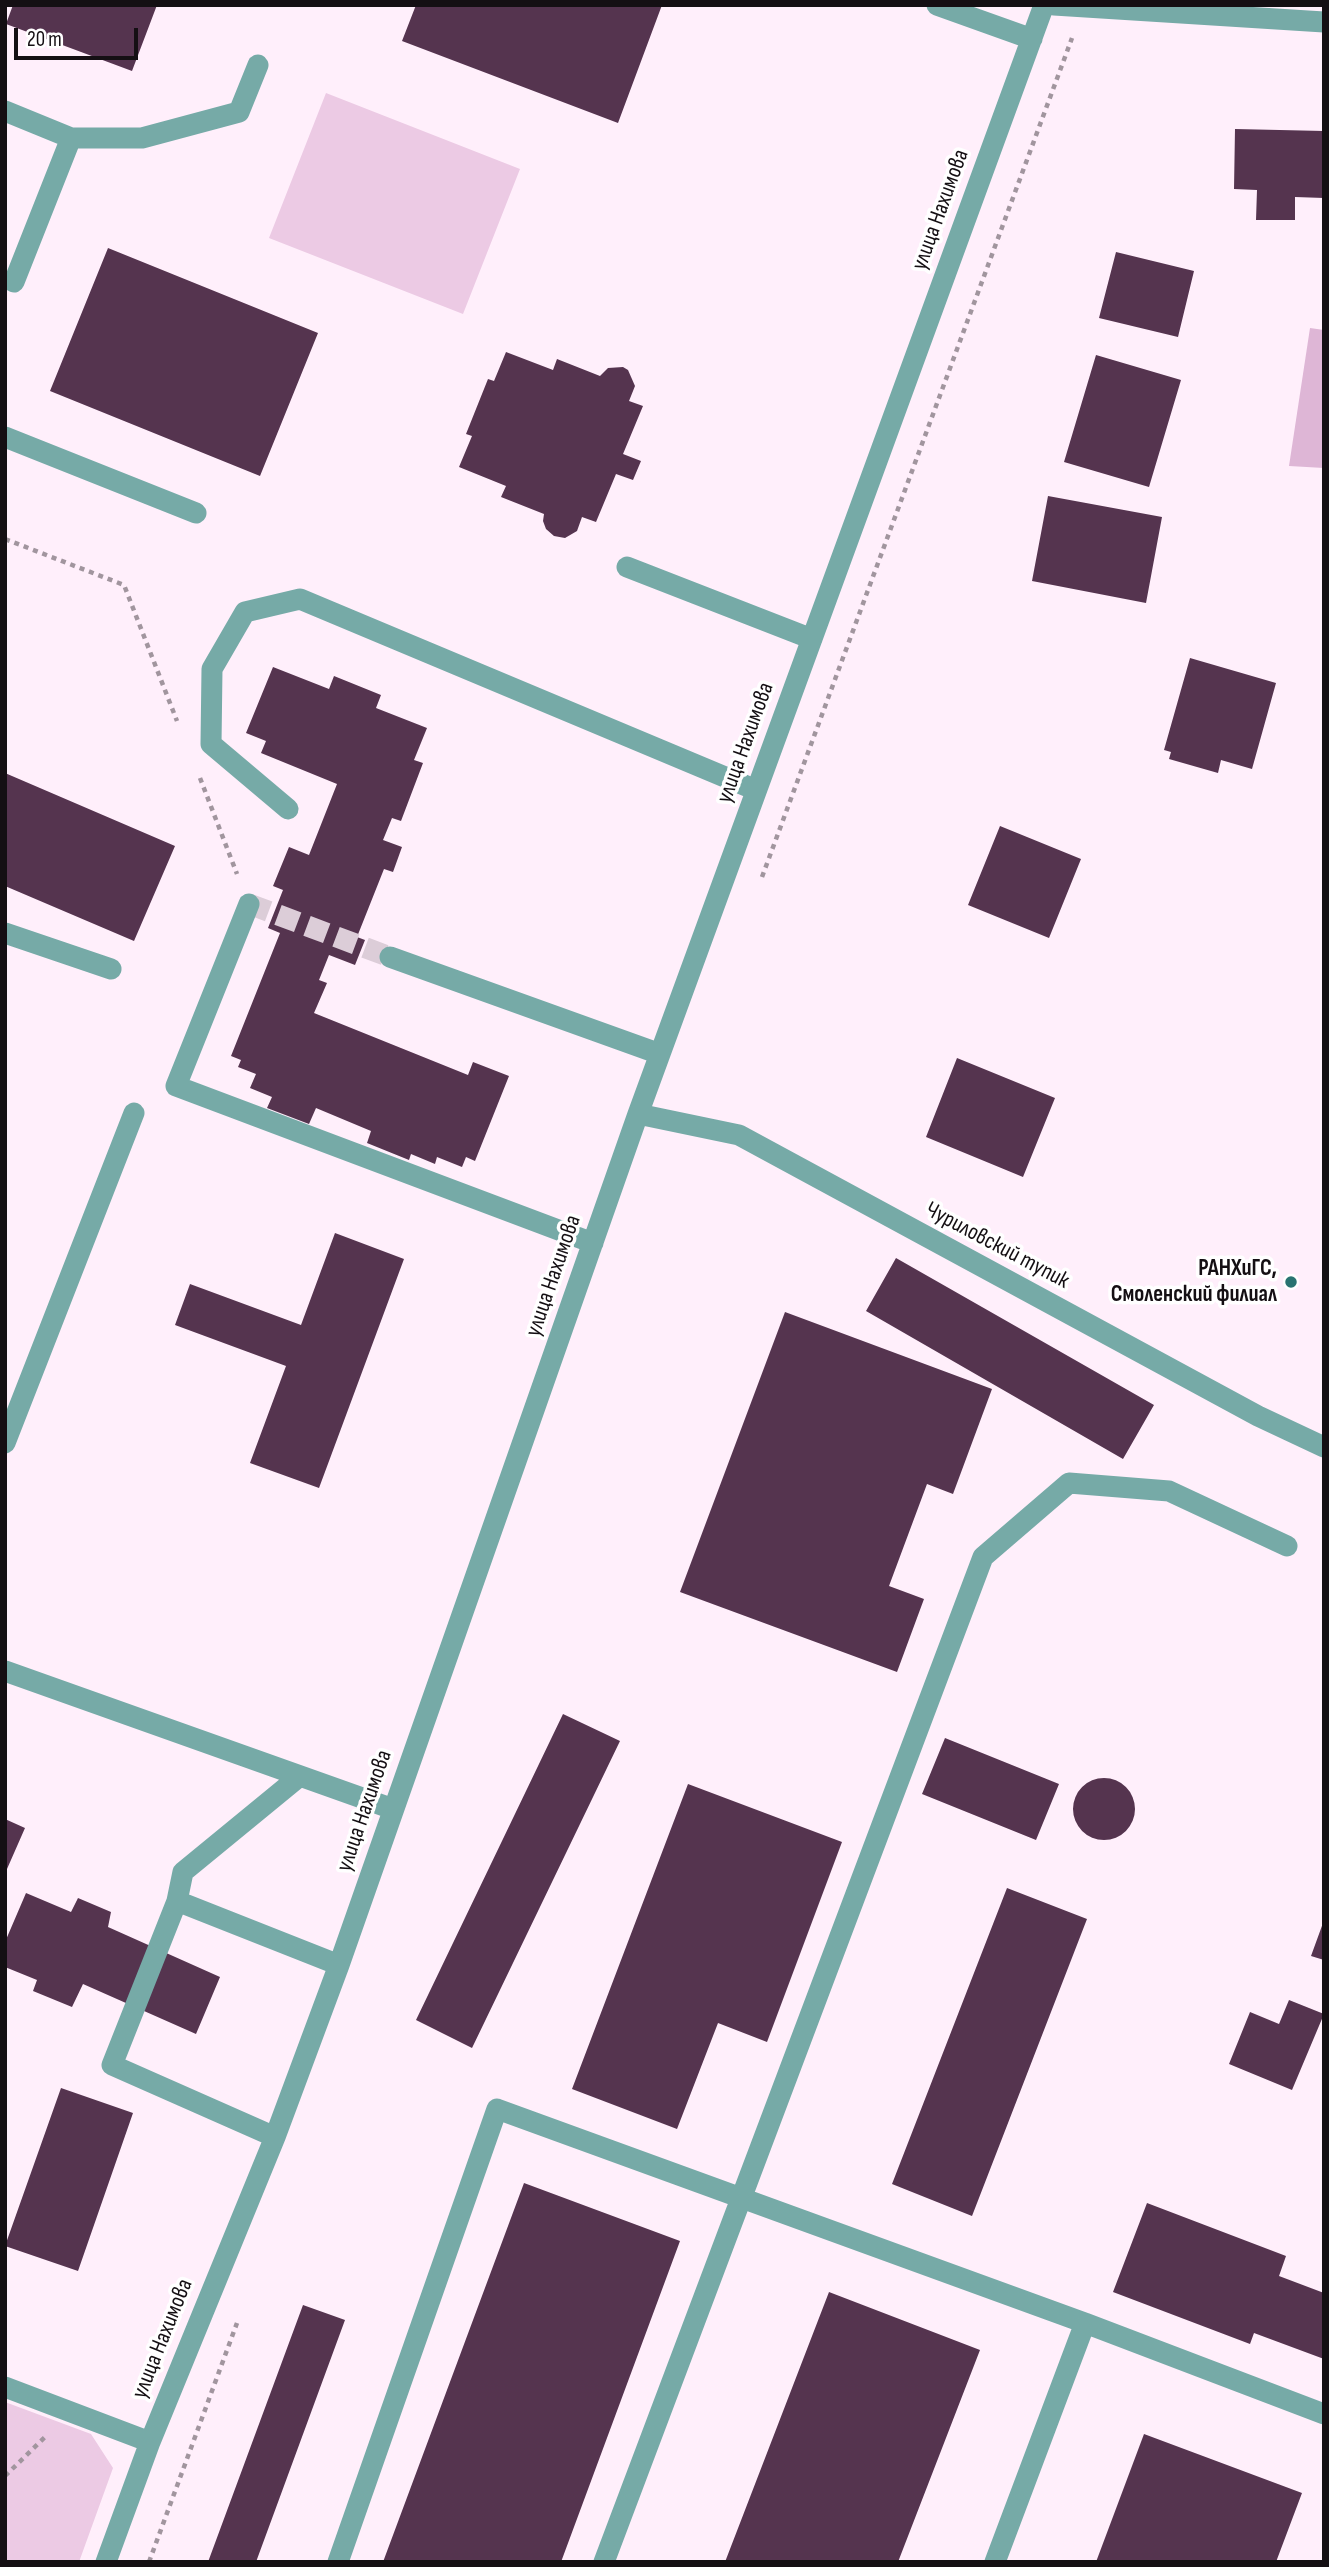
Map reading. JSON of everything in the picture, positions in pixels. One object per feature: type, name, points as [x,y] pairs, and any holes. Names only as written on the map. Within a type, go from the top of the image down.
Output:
[{"type":"street","points":[[937,5],[1031,39]]},
{"type":"street","name":"улица Нахимова","points":[[106,2562],[150,2442],[275,2137],[339,1965],[638,1114],[1044,5]]},
{"type":"street","points":[[1054,5],[1324,22]]},
{"type":"street","points":[[5,111],[71,138],[142,138],[240,112],[258,65]]},
{"type":"street","points":[[14,282],[71,138]]},
{"type":"street","points":[[5,437],[196,513]]},
{"type":"street","points":[[627,567],[812,639]]},
{"type":"street","points":[[288,809],[211,744],[212,669],[245,612],[300,599],[756,790]]},
{"type":"street","points":[[249,904],[176,1086],[593,1243]]},
{"type":"street","points":[[5,933],[111,970]]},
{"type":"street","points":[[390,957],[660,1054]]},
{"type":"street","points":[[5,1443],[134,1113]]},
{"type":"street","name":"Чуриловский тупик","points":[[638,1114],[739,1135],[1258,1416],[1324,1447]]},
{"type":"street","points":[[604,2562],[983,1557],[1069,1483],[1169,1491],[1287,1546]]},
{"type":"street","points":[[5,1671],[394,1809]]},
{"type":"street","points":[[275,2137],[112,2066],[177,1901],[183,1872],[300,1776]]},
{"type":"street","points":[[177,1901],[339,1965]]},
{"type":"street","points":[[338,2562],[497,2109],[1085,2323],[1324,2414]]},
{"type":"street","points":[[995,2562],[1085,2323]]},
{"type":"street","points":[[5,2388],[150,2442]]},
{"type":"path","points":[[5,539],[124,585],[179,726]]},
{"type":"path","points":[[199,777],[249,904]]},
{"type":"path","points":[[5,2476],[70,2412]]},
{"type":"shaded area","points":[[326,93],[520,169],[463,314],[269,238]]},
{"type":"shaded area","points":[[1310,328],[1324,330],[1324,468],[1289,466]]},
{"type":"shaded area","points":[[5,2402],[91,2434],[113,2468],[79,2562],[5,2562]]},
{"type":"building","points":[[13,5],[157,5],[132,71],[6,24]]},
{"type":"building","points":[[416,5],[662,5],[618,123],[402,41]]},
{"type":"building","points":[[1235,129],[1324,131],[1324,198],[1295,197],[1295,220],[1256,220],[1257,190],[1234,189]]},
{"type":"building","points":[[108,248],[318,333],[260,476],[50,391]]},
{"type":"building","points":[[1116,252],[1194,271],[1178,337],[1099,318]]},
{"type":"building","points":[[506,352],[553,370],[557,359],[600,376],[608,368],[623,367],[628,370],[635,386],[629,401],[643,406],[623,454],[641,461],[633,480],[616,474],[596,522],[582,517],[577,531],[565,538],[554,536],[546,529],[544,514],[501,497],[506,486],[459,467],[472,436],[466,434],[488,379],[494,381]]},
{"type":"building","points":[[1096,355],[1181,380],[1149,487],[1064,462]]},
{"type":"building","points":[[1048,496],[1162,517],[1146,603],[1032,581]]},
{"type":"building","points":[[1190,658],[1276,683],[1252,769],[1221,760],[1218,773],[1169,759],[1171,752],[1164,750]]},
{"type":"building","points":[[273,667],[329,689],[334,676],[381,695],[376,708],[427,728],[414,760],[423,763],[401,821],[392,818],[383,840],[402,847],[393,872],[384,869],[357,937],[365,940],[355,965],[329,955],[319,980],[327,983],[314,1013],[468,1075],[473,1062],[509,1076],[475,1161],[466,1157],[462,1167],[437,1157],[435,1164],[411,1154],[409,1160],[367,1143],[371,1131],[316,1108],[309,1124],[267,1108],[272,1097],[250,1088],[256,1074],[238,1067],[241,1060],[231,1056],[280,933],[268,928],[283,890],[273,886],[289,847],[309,855],[337,784],[261,753],[266,741],[246,733]]},
{"type":"building","points":[[5,773],[175,846],[134,941],[5,886]]},
{"type":"building","points":[[1000,826],[1081,859],[1049,938],[968,905]]},
{"type":"building","points":[[957,1058],[1055,1098],[1023,1177],[926,1137]]},
{"type":"building","points":[[335,1233],[404,1259],[319,1488],[250,1463],[286,1366],[175,1325],[190,1284],[301,1325]]},
{"type":"building","points":[[896,1258],[1154,1405],[1123,1459],[866,1311]]},
{"type":"building","points":[[785,1312],[992,1389],[953,1494],[927,1484],[889,1586],[924,1599],[897,1672],[680,1592]]},
{"type":"building","points":[[563,1714],[620,1741],[472,2048],[416,2020]]},
{"type":"building","points":[[945,1738],[1059,1784],[1036,1840],[922,1794]]},
{"type":"building","points":[[1104,1778],[1126,1787],[1135,1809],[1126,1831],[1104,1840],[1082,1831],[1073,1809],[1082,1787]]},
{"type":"building","points":[[688,1784],[842,1842],[767,2042],[718,2023],[677,2129],[572,2089]]},
{"type":"building","points":[[5,1819],[25,1828],[7,1869],[5,1868]]},
{"type":"building","points":[[1007,1888],[1087,1919],[972,2216],[892,2184]]},
{"type":"building","points":[[26,1893],[71,1912],[78,1898],[111,1912],[108,1927],[220,1977],[196,2034],[83,1984],[72,2007],[33,1991],[37,1980],[5,1967],[5,1942]]},
{"type":"building","points":[[1324,1923],[1324,1960],[1311,1956]]},
{"type":"building","points":[[1289,2000],[1324,2014],[1292,2090],[1229,2064],[1250,2012],[1279,2024]]},
{"type":"building","points":[[61,2088],[133,2113],[78,2271],[5,2246]]},
{"type":"building","points":[[524,2183],[680,2241],[561,2562],[383,2562]]},
{"type":"building","points":[[1147,2203],[1286,2256],[1279,2276],[1324,2293],[1324,2359],[1254,2333],[1250,2344],[1113,2292]]},
{"type":"building","points":[[829,2292],[980,2350],[898,2562],[725,2562]]},
{"type":"building","points":[[303,2305],[345,2320],[256,2562],[208,2562]]},
{"type":"building","points":[[1144,2434],[1302,2493],[1276,2562],[1096,2562]]},
{"type":"tunnel","points":[[249,904],[390,957]]},
{"type":"place","name":"РАНХиГС, Смоленский филиал","points":[[1291,1282]]}]
